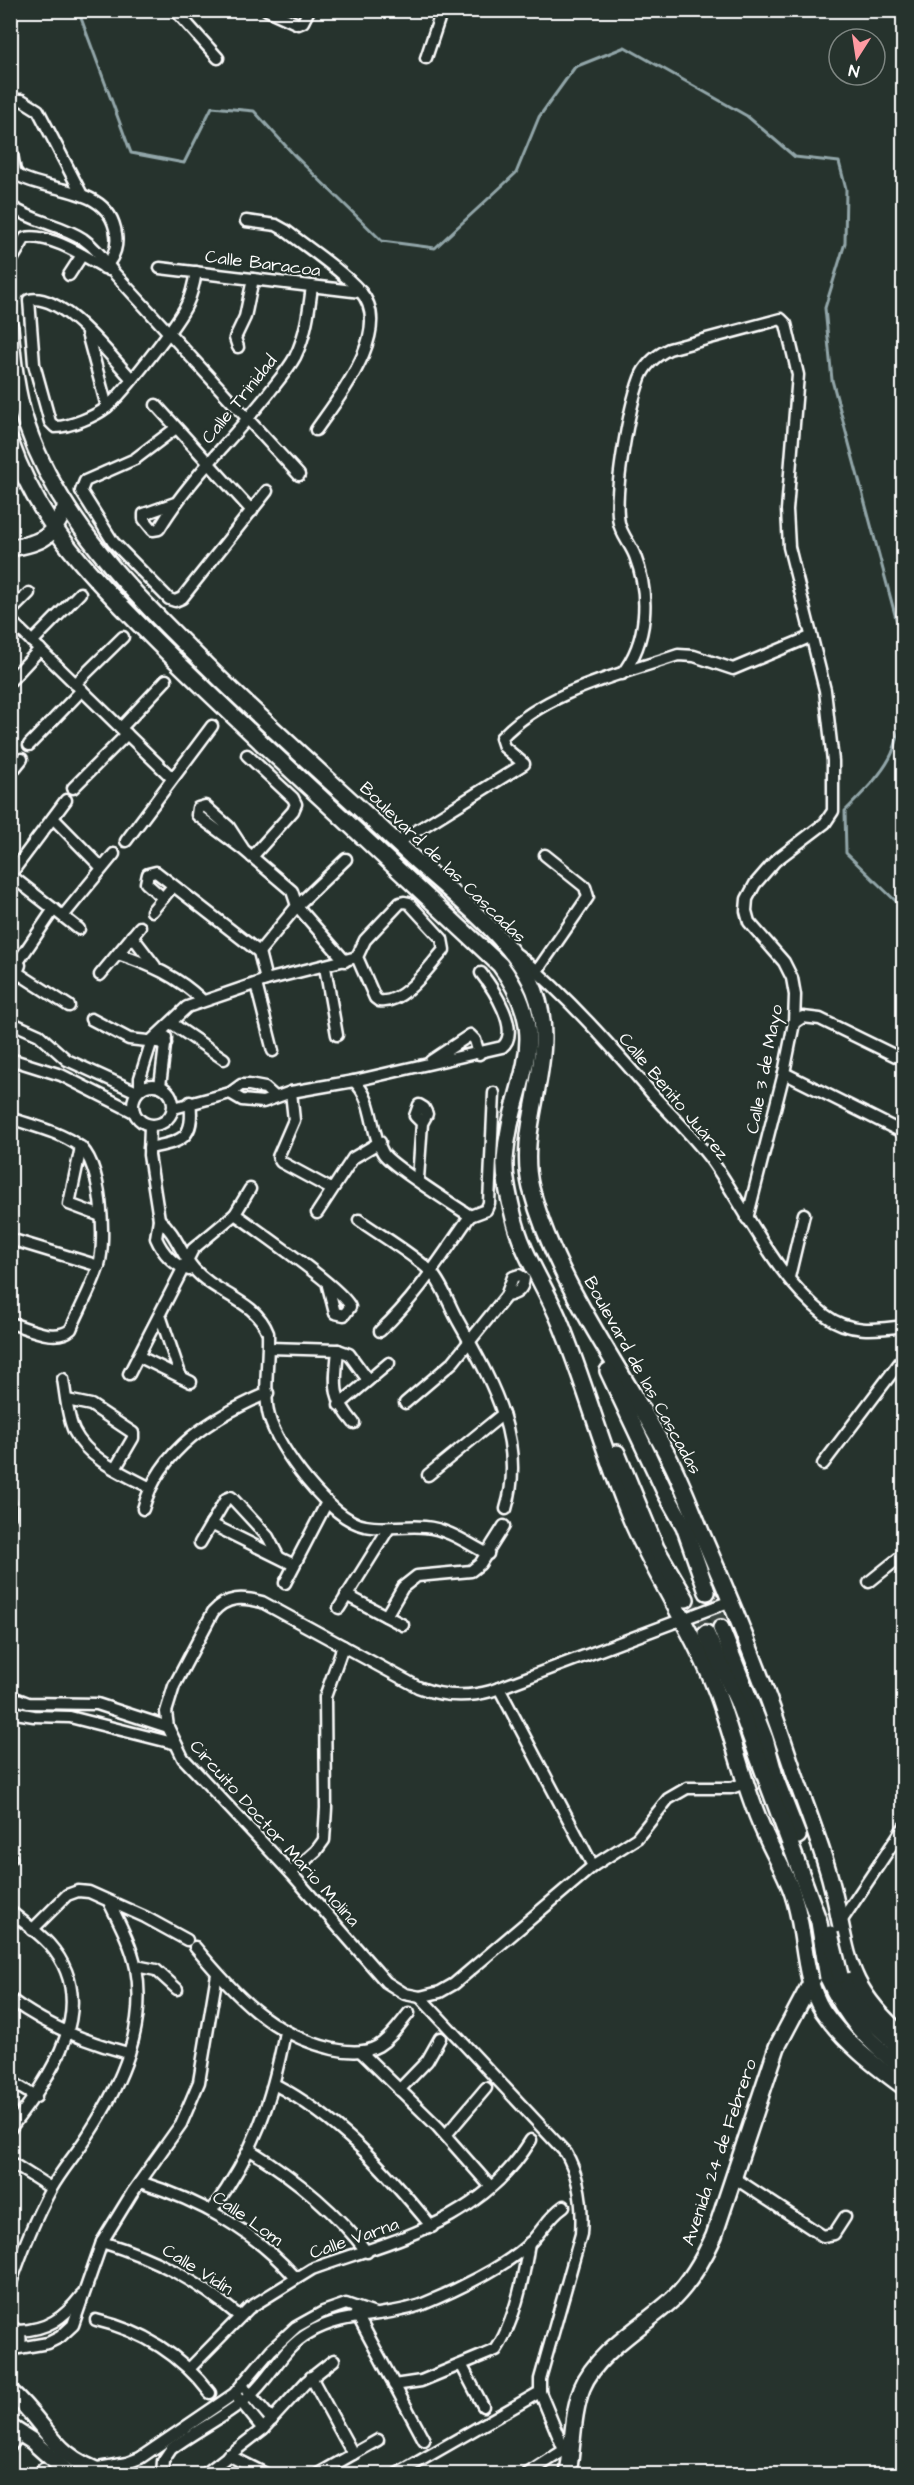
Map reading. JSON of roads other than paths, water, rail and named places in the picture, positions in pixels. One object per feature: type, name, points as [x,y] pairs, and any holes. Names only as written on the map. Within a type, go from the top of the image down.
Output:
[{"type":"main road","name":"Boulevard de las Cascadas","points":[[10,327],[14,367],[22,408],[48,475],[66,506],[110,565],[183,642],[495,935],[531,983],[539,1012],[543,1064],[526,1146],[531,1187],[553,1248],[593,1332],[668,1456],[768,1691],[828,1870],[829,1921]]},
{"type":"main road","name":"Boulevard de las Cascadas","points":[[10,441],[16,475],[73,554],[168,654],[500,965],[522,999],[526,1017],[528,1055],[508,1139],[505,1162],[513,1218],[524,1249],[553,1306],[582,1377],[624,1502],[653,1568],[681,1618],[716,1690],[745,1783],[766,1837],[794,1895],[811,1982],[822,2009],[874,2065],[903,2087]]},
{"type":"main road","points":[[16,475],[48,475]]},
{"type":"main road","points":[[10,548],[35,544],[47,538],[66,506]]},
{"type":"main road","points":[[35,544],[73,554]]},
{"type":"main road","points":[[168,654],[183,642]]},
{"type":"main road","points":[[593,1332],[617,1393],[684,1526],[706,1592]]},
{"type":"main road","points":[[582,1377],[656,1548],[686,1599]]},
{"type":"main road","points":[[721,1628],[765,1739],[776,1780],[829,1921],[834,1976],[840,2004],[856,2026],[903,2069]]},
{"type":"main road","points":[[705,1633],[737,1701],[855,1982],[875,2011],[903,2037]]},
{"type":"main road","name":"Avenida 24 de Febrero","points":[[568,2475],[568,2448],[583,2386],[594,2369],[620,2343],[675,2297],[695,2272],[714,2236],[777,2048],[811,1982],[829,1921]]},
{"type":"main road","points":[[834,1976],[853,2003],[903,2052]]},
{"type":"main road","points":[[10,2419],[17,2410],[14,2395]]},
{"type":"main road","points":[[14,2395],[64,2453],[88,2469],[107,2475]]},
{"type":"main road","points":[[13,2437],[69,2475]]},
{"type":"street","points":[[175,10],[218,58]]},
{"type":"street","points":[[267,10],[298,24],[307,18],[308,12]]},
{"type":"street","points":[[426,58],[442,10]]},
{"type":"street","points":[[10,100],[22,100],[38,110],[81,193]]},
{"type":"street","points":[[10,142],[15,171],[19,176],[81,193],[102,208],[115,228],[117,244],[109,269]]},
{"type":"street","points":[[10,206],[25,216],[83,239],[96,250],[109,269],[299,475]]},
{"type":"street","points":[[10,263],[25,238],[25,216]]},
{"type":"street","points":[[246,220],[276,225],[336,271],[361,292],[371,318],[363,354],[352,378],[316,430]]},
{"type":"street","points":[[25,238],[35,237],[49,241],[109,269]]},
{"type":"street","points":[[69,275],[82,255]]},
{"type":"street","name":"Calle Baracoa","points":[[160,268],[361,292]]},
{"type":"street","points":[[331,288],[336,271]]},
{"type":"street","points":[[131,378],[86,330],[58,307],[46,301],[29,300],[34,364],[50,422],[56,427],[64,427],[107,407],[131,378],[168,332],[187,304],[196,272]]},
{"type":"street","points":[[238,347],[235,338],[245,317],[253,279]]},
{"type":"street","name":"Calle Trinidad","points":[[175,503],[248,419],[295,357],[309,313],[312,286]]},
{"type":"street","points":[[397,843],[524,764],[501,743],[501,738],[509,730],[564,695],[678,655],[687,654],[733,669],[810,638],[789,547],[788,510],[798,375],[786,324],[781,319],[669,349],[657,354],[641,376],[626,441],[618,510],[619,526],[634,555],[645,594],[641,638],[636,654],[622,674]]},
{"type":"street","points":[[86,330],[107,407]]},
{"type":"street","points":[[156,405],[252,511]]},
{"type":"street","points":[[176,428],[135,459],[85,481],[81,486],[81,491],[113,542],[169,599],[176,601],[182,598],[267,491]]},
{"type":"street","points":[[10,612],[29,593]]},
{"type":"street","points":[[10,681],[36,645],[80,593]]},
{"type":"street","points":[[10,620],[172,778]]},
{"type":"street","points":[[29,745],[123,637]]},
{"type":"street","name":"Calle 3 de Mayo","points":[[747,1220],[784,1073],[794,1023],[795,995],[792,978],[774,948],[756,932],[746,912],[747,899],[755,884],[776,861],[830,818],[833,811],[832,761],[825,690],[810,638]]},
{"type":"street","points":[[73,788],[166,680]]},
{"type":"street","points":[[126,841],[212,726]]},
{"type":"street","points":[[247,754],[293,798],[296,804],[293,811],[248,853]]},
{"type":"street","points":[[10,774],[22,759]]},
{"type":"street","points":[[66,800],[10,875],[79,928]]},
{"type":"street","points":[[248,853],[229,827],[205,806],[198,808],[197,815],[248,853],[292,891],[297,906],[345,961]]},
{"type":"street","points":[[53,818],[102,868]]},
{"type":"street","points":[[63,916],[114,854]]},
{"type":"street","points":[[537,971],[588,897],[585,887],[545,855]]},
{"type":"street","points":[[273,1051],[261,982],[259,952],[297,906],[346,859]]},
{"type":"street","points":[[163,898],[146,884],[148,874],[156,872],[259,952]]},
{"type":"street","points":[[152,911],[174,886]]},
{"type":"street","points":[[139,1091],[146,1086],[160,1086],[173,1098],[174,1108],[170,1118],[161,1125],[150,1126],[140,1121],[132,1105],[139,1091],[140,1078],[152,1040],[187,1007],[202,1000],[261,982],[357,957],[365,940],[400,903],[409,903],[445,944],[444,950],[406,990],[384,1002],[375,998],[357,957]]},
{"type":"street","points":[[10,988],[13,968],[54,909]]},
{"type":"street","points":[[100,975],[140,927]]},
{"type":"street","name":"Calle Benito Juárez","points":[[495,935],[537,971],[608,1043],[711,1161],[747,1220],[789,1277],[825,1315],[840,1324],[876,1330],[903,1326]]},
{"type":"street","points":[[132,936],[155,966]]},
{"type":"street","points":[[118,954],[155,966],[185,983],[202,1000]]},
{"type":"street","points":[[325,966],[337,1035]]},
{"type":"street","points":[[13,968],[69,1006]]},
{"type":"street","points":[[230,1093],[253,1102],[262,1102],[291,1092],[354,1081],[502,1047],[507,1039],[503,1004],[481,973]]},
{"type":"street","points":[[794,1023],[803,1017],[820,1019],[903,1060]]},
{"type":"street","points":[[90,1019],[129,1039],[166,1043]]},
{"type":"street","points":[[10,1022],[39,1035],[67,1060],[139,1091]]},
{"type":"street","points":[[160,1086],[168,1025]]},
{"type":"street","points":[[168,1025],[224,1059]]},
{"type":"street","points":[[427,1064],[470,1035],[475,1040],[479,1054]]},
{"type":"street","points":[[10,1059],[61,1075],[134,1112]]},
{"type":"street","points":[[61,1075],[67,1060]]},
{"type":"street","points":[[784,1073],[903,1133]]},
{"type":"street","points":[[354,1081],[362,1089],[368,1101],[383,1154],[470,1216]]},
{"type":"street","points":[[174,1108],[230,1093],[235,1088],[249,1084],[265,1088],[274,1096]]},
{"type":"street","points":[[291,1092],[294,1120],[278,1157],[281,1162],[331,1189]]},
{"type":"street","points":[[380,1331],[399,1314],[470,1216],[486,1210],[489,1203],[494,1093]]},
{"type":"street","points":[[148,1148],[168,1144],[182,1138],[190,1130],[193,1121],[190,1102]]},
{"type":"street","points":[[10,1118],[68,1139],[81,1147],[94,1168],[103,1242],[99,1266],[71,1329],[66,1334],[58,1336],[10,1323]]},
{"type":"street","points":[[418,1179],[422,1123]]},
{"type":"street","points":[[150,1126],[148,1148],[159,1219],[156,1230],[160,1246],[255,1311],[264,1322],[268,1333],[269,1348],[268,1414],[275,1434],[289,1455],[327,1503],[351,1523],[389,1528],[425,1527],[448,1532],[488,1554]]},
{"type":"street","points":[[317,1213],[331,1189],[357,1154],[380,1142]]},
{"type":"street","points":[[81,1147],[69,1204],[100,1216]]},
{"type":"street","points":[[129,1374],[140,1357],[193,1250],[235,1214],[250,1189]]},
{"type":"street","points":[[235,1214],[306,1265],[328,1286]]},
{"type":"street","points":[[789,1277],[804,1214]]},
{"type":"street","points":[[159,1219],[166,1225],[185,1264]]},
{"type":"street","points":[[359,1220],[431,1272],[480,1360],[503,1414],[513,1448],[514,1472],[506,1509]]},
{"type":"street","points":[[10,1239],[99,1266]]},
{"type":"street","points":[[405,1403],[453,1362],[506,1296]]},
{"type":"street","points":[[140,1357],[186,1379],[160,1315]]},
{"type":"street","points":[[269,1348],[338,1350],[349,1354],[368,1380]]},
{"type":"street","points":[[338,1350],[334,1387],[339,1405],[354,1423]]},
{"type":"street","points":[[823,1464],[903,1357]]},
{"type":"street","points":[[339,1405],[389,1363]]},
{"type":"street","points":[[63,1379],[73,1429],[81,1443],[115,1469],[149,1487]]},
{"type":"street","points":[[142,1509],[149,1487],[181,1445],[198,1429],[219,1416],[268,1393]]},
{"type":"street","points":[[67,1400],[91,1405],[133,1433],[133,1438],[115,1469]]},
{"type":"street","points":[[428,1474],[503,1414]]},
{"type":"street","points":[[200,1543],[226,1499],[231,1497],[268,1537],[278,1556]]},
{"type":"street","points":[[10,1502],[10,1516]]},
{"type":"street","points":[[285,1583],[327,1503]]},
{"type":"street","points":[[212,1524],[294,1565]]},
{"type":"street","points":[[386,1616],[403,1587],[417,1576],[471,1571],[488,1554],[504,1526]]},
{"type":"street","points":[[339,1608],[389,1528]]},
{"type":"street","points":[[868,1582],[903,1554]]},
{"type":"street","points":[[346,1595],[403,1625]]},
{"type":"street","name":"Circuito Doctor Mario Molina","points":[[420,1997],[405,1994],[386,1982],[291,1873],[183,1758],[173,1743],[166,1712],[174,1686],[213,1612],[220,1604],[239,1598],[262,1602],[418,1686],[439,1694],[471,1695],[499,1688],[731,1601]]},
{"type":"street","points":[[291,1873],[316,1851],[324,1840],[325,1697],[343,1646]]},
{"type":"street","points":[[499,1688],[593,1866]]},
{"type":"street","points":[[10,1696],[28,1703],[98,1704],[168,1727]]},
{"type":"street","points":[[10,1712],[34,1716],[70,1717],[134,1731],[173,1743]]},
{"type":"street","points":[[134,1731],[139,1718]]},
{"type":"street","points":[[526,2475],[568,2448],[540,2392],[540,2379],[550,2335],[573,2270],[581,2234],[583,2215],[573,2166],[566,2153],[420,1997],[440,1992],[454,1984],[593,1866],[637,1838],[668,1799],[687,1788],[731,1788],[745,1783]]},
{"type":"street","name":"Avenida 24 de Febrero","points":[[829,1921],[903,1827]]},
{"type":"street","points":[[32,1930],[67,1895],[78,1891],[88,1892],[110,1904],[145,1917],[191,1944],[251,2009],[285,2032],[322,2047],[361,2052],[384,2042],[409,2013]]},
{"type":"street","points":[[10,2286],[29,2232],[51,2188],[106,2107],[128,2053],[138,2014],[136,1966],[110,1904]]},
{"type":"street","points":[[10,1911],[48,1943],[67,1972],[73,1998],[67,2033],[48,2078],[10,2129]]},
{"type":"street","points":[[136,1966],[156,1970],[177,1989]]},
{"type":"street","points":[[14,2353],[40,2346],[65,2333],[76,2320],[81,2295],[102,2242],[140,2182],[181,2124],[199,2082],[218,1974]]},
{"type":"street","points":[[10,1999],[47,2024],[128,2053]]},
{"type":"street","points":[[212,2210],[250,2150],[274,2084],[285,2032]]},
{"type":"street","points":[[399,2090],[427,2061],[440,2038]]},
{"type":"street","points":[[361,2052],[446,2135],[490,2186]]},
{"type":"street","points":[[10,2081],[36,2097]]},
{"type":"street","points":[[274,2084],[309,2105],[358,2144],[432,2227]]},
{"type":"street","points":[[446,2135],[486,2088]]},
{"type":"street","name":"Calle Varna","points":[[189,2369],[239,2316],[296,2278],[312,2269],[367,2252],[432,2227],[470,2204],[515,2163],[531,2140]]},
{"type":"street","points":[[250,2150],[318,2200],[346,2226],[367,2252]]},
{"type":"street","points":[[10,2162],[51,2188]]},
{"type":"street","points":[[733,2177],[823,2236],[834,2234],[845,2217]]},
{"type":"street","name":"Calle Lom","points":[[140,2182],[177,2194],[212,2210],[258,2241],[296,2278]]},
{"type":"street","points":[[162,2475],[163,2461],[171,2449],[250,2394],[288,2349],[303,2336],[328,2324],[358,2317],[395,2313],[425,2303],[489,2271],[529,2243],[555,2212],[564,2206]]},
{"type":"street","name":"Calle Vidin","points":[[102,2242],[143,2255],[171,2268],[212,2293],[239,2316]]},
{"type":"street","points":[[394,2385],[421,2381],[496,2350],[503,2340],[525,2270],[529,2243]]},
{"type":"street","points":[[14,2328],[40,2330],[54,2323],[81,2295]]},
{"type":"street","points":[[88,2469],[111,2467],[140,2458],[240,2402],[250,2394],[279,2342],[296,2327],[323,2312],[352,2305],[376,2315]]},
{"type":"street","points":[[352,2305],[424,2440]]},
{"type":"street","points":[[323,2312],[328,2324]]},
{"type":"street","points":[[96,2320],[124,2328],[151,2340],[189,2369],[210,2393]]},
{"type":"street","points":[[14,2328],[21,2340],[14,2353]]},
{"type":"street","points":[[205,2474],[264,2429],[311,2377],[334,2360]]},
{"type":"street","points":[[462,2366],[483,2406]]},
{"type":"street","points":[[311,2377],[353,2454]]},
{"type":"street","points":[[397,2475],[540,2392]]},
{"type":"street","points":[[250,2394],[272,2420]]},
{"type":"street","points":[[240,2402],[264,2429]]},
{"type":"street","points":[[318,2475],[378,2440]]},
{"type":"street","points":[[228,2455],[266,2475]]},
{"type":"waterway","points":[[78,10],[131,153],[184,163],[212,107],[254,111],[295,156],[382,241],[435,248],[516,173],[539,117],[575,67],[625,47],[747,116],[795,157],[839,162],[846,189],[845,243],[825,308],[832,380],[904,648]]},
{"type":"waterway","points":[[904,696],[899,734],[888,761],[871,784],[845,811],[846,853],[904,909]]},
{"type":"tunnel","points":[[707,1592],[721,1628]]},
{"type":"tunnel","points":[[686,1599],[706,1633]]}]
